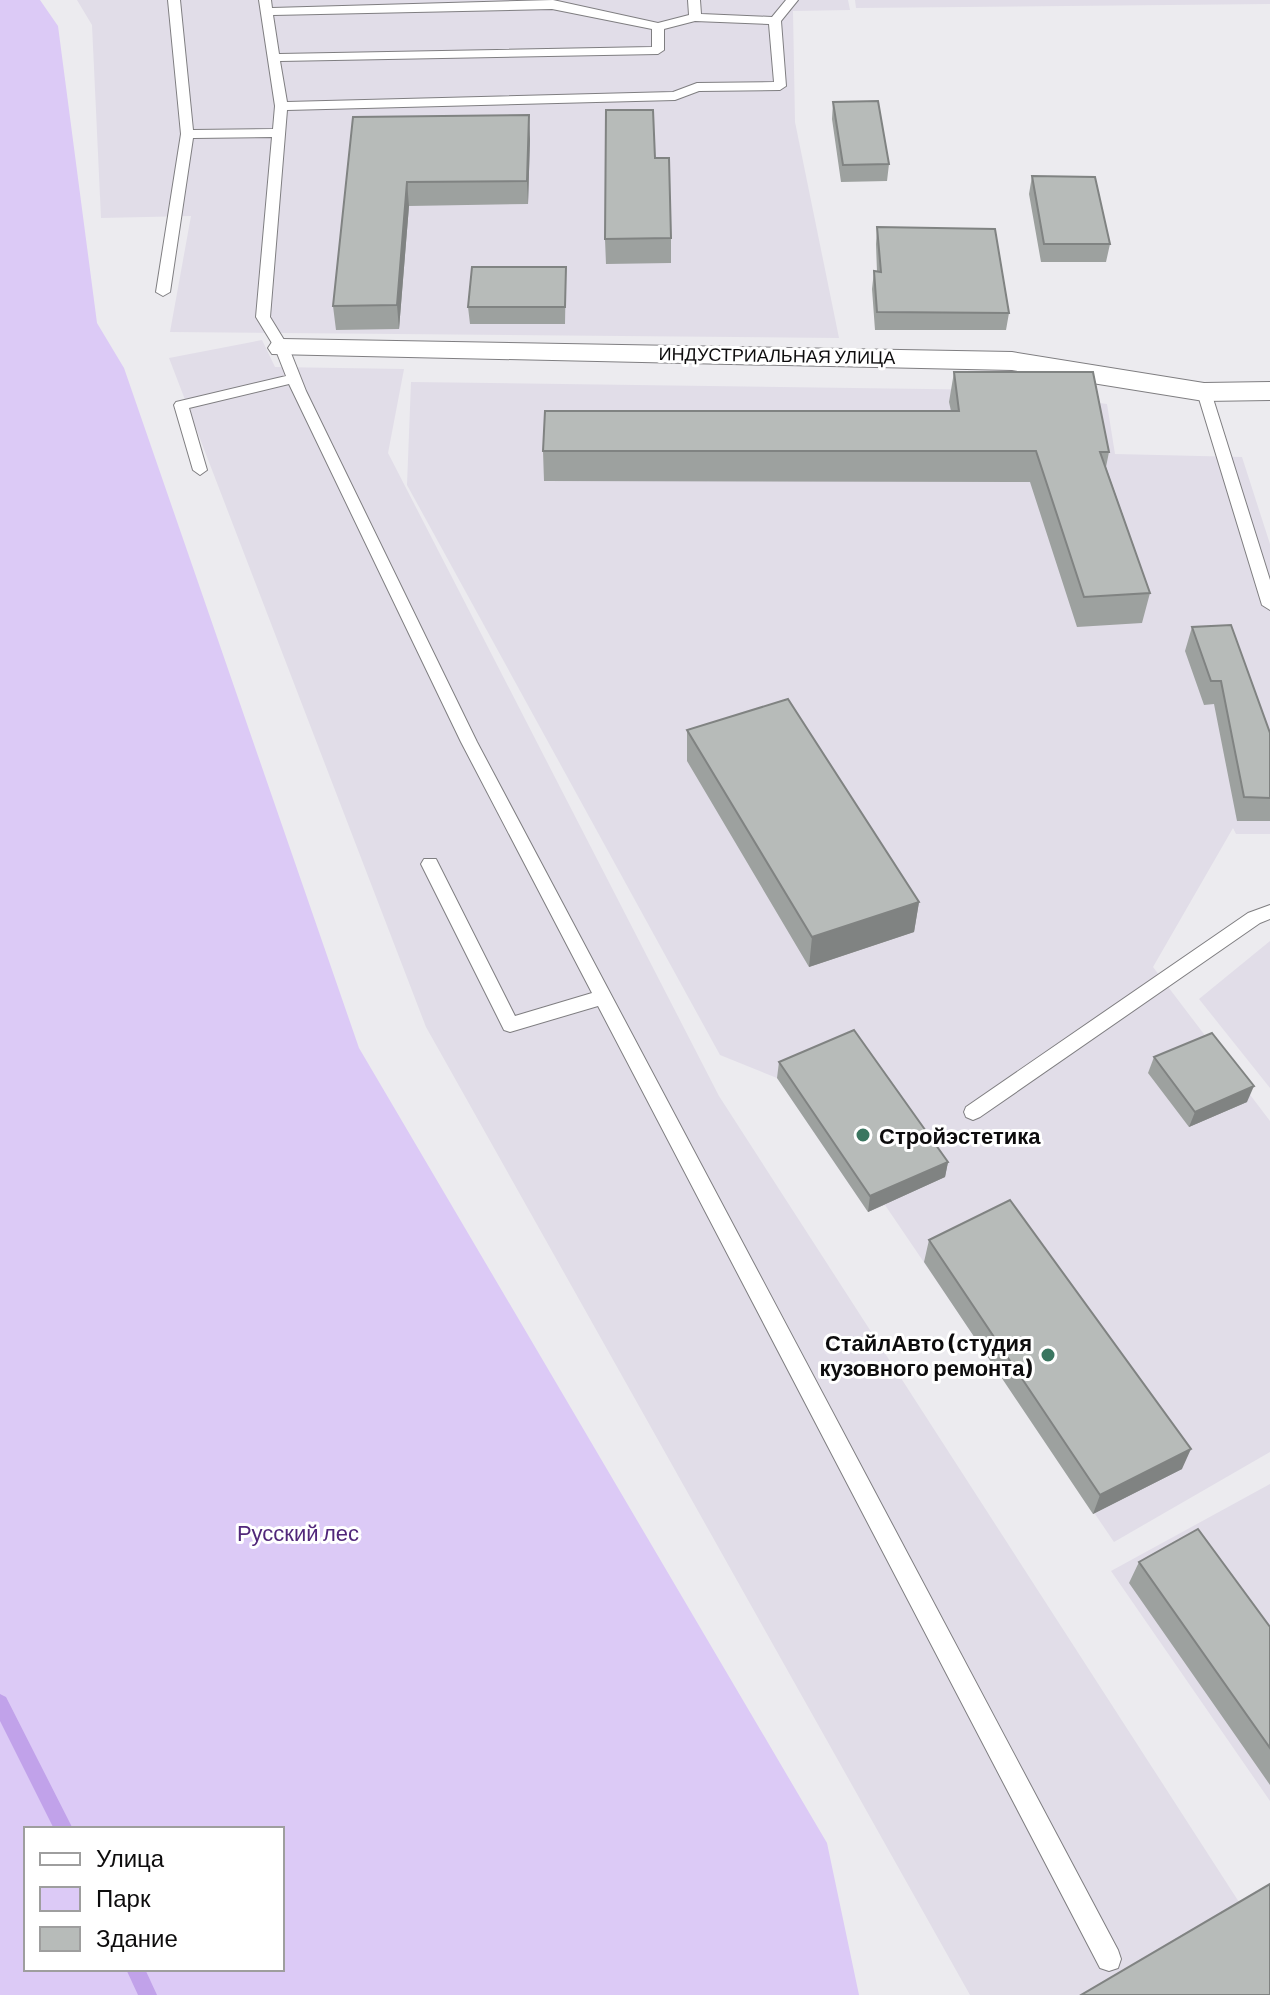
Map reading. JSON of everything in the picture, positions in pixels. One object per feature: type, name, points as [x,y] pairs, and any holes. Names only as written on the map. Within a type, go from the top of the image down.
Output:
[{"type":"street","name":"ИНДУСТРИАЛЬНАЯ УЛИЦА","points":[[282,348],[1012,361],[1204,392],[1270,391]]},
{"type":"lane","points":[[163,292],[187,134],[174,0]]},
{"type":"lane","points":[[694,0],[695,17]]},
{"type":"lane","points":[[281,106],[675,96],[697,87],[780,86],[775,21],[792,0]]},
{"type":"lane","points":[[775,21],[695,17],[658,27],[549,2],[266,6],[281,106],[263,317],[282,348],[294,379],[469,742],[1109,1959]]},
{"type":"lane","points":[[274,58],[658,50],[658,27]]},
{"type":"lane","points":[[187,134],[279,133]]},
{"type":"lane","points":[[200,470],[181,405],[294,379]]},
{"type":"lane","points":[[1204,392],[1270,605]]},
{"type":"lane","points":[[430,864],[510,1025],[603,997]]},
{"type":"lane","points":[[973,1112],[1254,918],[1270,912]]},
{"type":"shaded area","points":[[77,0],[848,0],[850,10],[793,11],[795,122],[839,338],[170,332],[191,216],[101,218],[92,25]]},
{"type":"shaded area","points":[[855,0],[1270,0],[1270,4],[856,8]]},
{"type":"shaded area","points":[[262,340],[275,367],[404,369],[388,453],[719,1096],[1248,1916],[1114,1995],[970,1995],[426,1027],[169,358]]},
{"type":"shaded area","points":[[411,382],[1000,390],[1107,404],[1115,454],[1242,457],[1270,544],[1270,834],[1236,834],[1233,828],[1153,967],[1270,1121],[1270,1452],[1114,1542],[885,1205],[868,1212],[777,1078],[720,1055],[407,485]]},
{"type":"shaded area","points":[[1270,941],[1270,1088],[1199,999]]},
{"type":"shaded area","points":[[1270,1484],[1270,1801],[1111,1571]]},
{"type":"green space","name":"Русский лес","points":[[0,0],[40,0],[58,26],[97,323],[124,368],[359,1048],[827,1843],[859,1995],[0,1995]]},
{"type":"building","points":[[878,101],[889,164],[843,165],[833,102]]},
{"type":"building","points":[[606,110],[653,110],[655,158],[669,158],[671,238],[605,239]]},
{"type":"building","points":[[529,115],[527,181],[407,182],[397,305],[333,306],[353,117]]},
{"type":"building","points":[[1032,176],[1095,177],[1110,244],[1044,244]]},
{"type":"building","points":[[877,227],[995,229],[1009,313],[877,312],[874,271],[881,272]]},
{"type":"building","points":[[472,267],[566,267],[565,307],[468,307]]},
{"type":"building","points":[[954,372],[1093,372],[1109,452],[1100,452],[1150,593],[1084,597],[1036,451],[543,451],[545,411],[959,411]]},
{"type":"building","points":[[1231,625],[1270,733],[1270,798],[1244,797],[1221,681],[1211,681],[1192,627]]},
{"type":"building","points":[[788,699],[919,902],[812,937],[687,730]]},
{"type":"building","points":[[854,1030],[948,1162],[870,1196],[779,1062]]},
{"type":"building","points":[[1212,1033],[1254,1086],[1195,1112],[1154,1057]]},
{"type":"building","points":[[1010,1200],[1191,1449],[1100,1495],[929,1240]]},
{"type":"building","points":[[1198,1529],[1270,1627],[1270,1748],[1139,1562]]},
{"type":"building","points":[[1270,1884],[1270,1995],[1081,1995]]},
{"type":"waterway","points":[[0,1703],[63,1827]]},
{"type":"waterway","points":[[136,1971],[148,1995]]},
{"type":"place","name":"Стройэстетика","points":[[863,1135]]},
{"type":"place","name":"СтайлАвто (студия кузовного ремонта)","points":[[1048,1355]]}]
